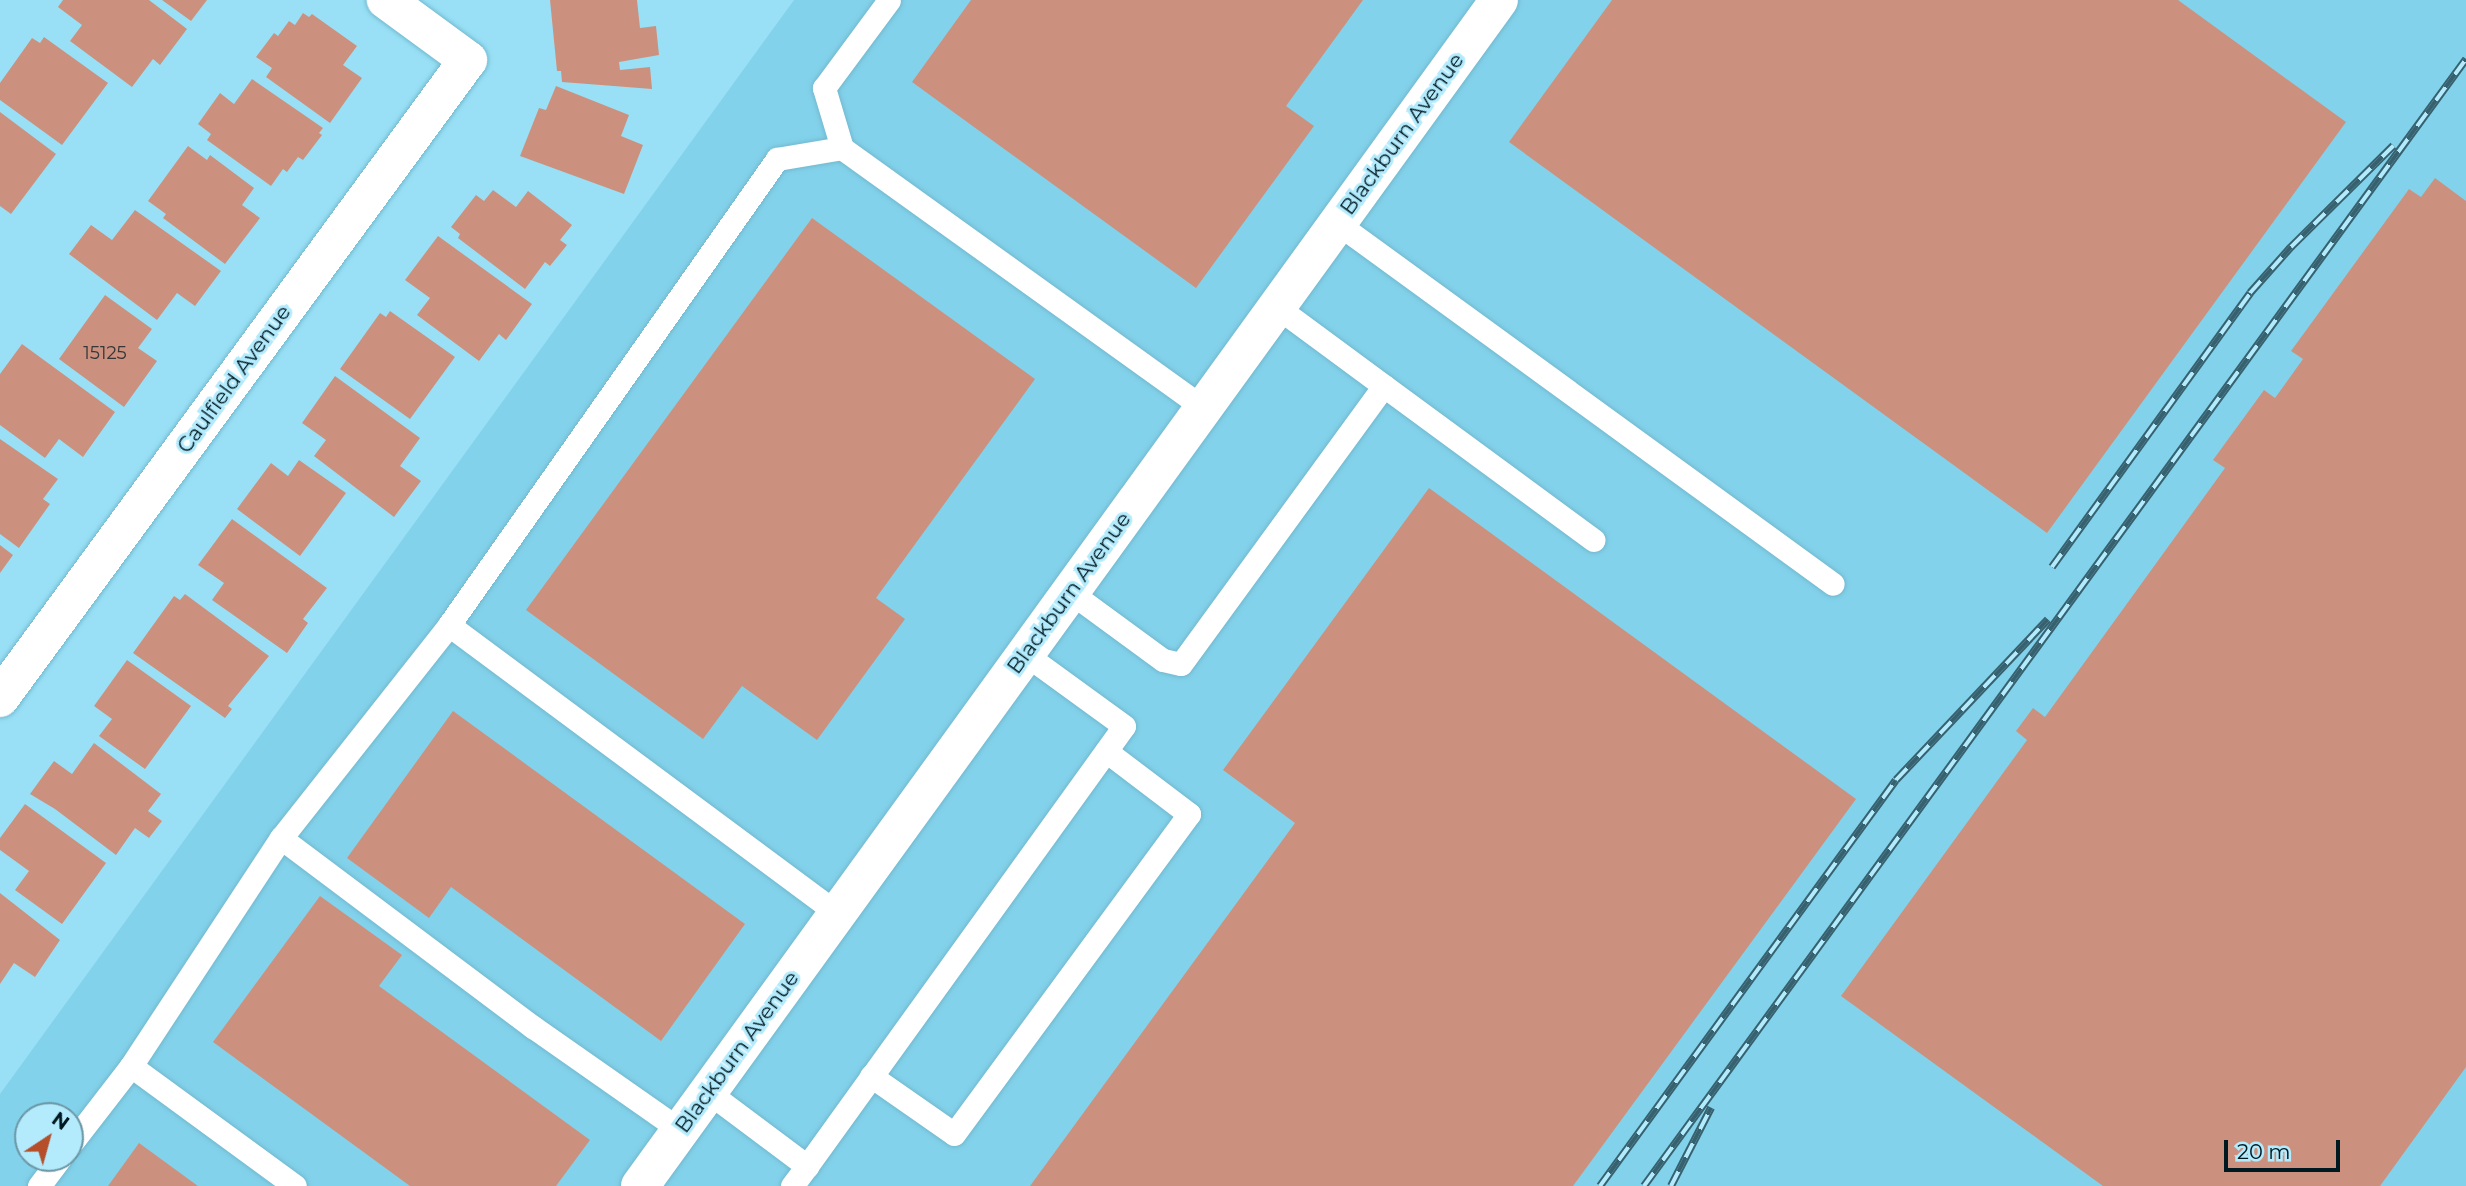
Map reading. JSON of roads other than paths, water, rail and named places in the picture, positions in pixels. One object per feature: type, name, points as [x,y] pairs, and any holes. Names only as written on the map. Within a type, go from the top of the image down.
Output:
[{"type":"street","name":"Caulfield Avenue","points":[[0,698],[467,60],[386,0]]},
{"type":"street","name":"Blackburn Avenue","points":[[640,1186],[1499,0]]},
{"type":"lane","points":[[888,0],[824,88],[842,148],[1204,408]]},
{"type":"lane","points":[[84,1127],[131,1066],[281,838],[449,625],[777,159],[842,148]]},
{"type":"lane","points":[[1337,223],[1833,584]]},
{"type":"lane","points":[[1277,307],[1594,540]]},
{"type":"lane","points":[[1069,592],[1163,660],[1181,664],[1384,386]]},
{"type":"lane","points":[[449,625],[837,914]]},
{"type":"lane","points":[[792,1186],[1124,726],[1025,654]]},
{"type":"lane","points":[[871,1076],[954,1134],[1189,814],[1106,751]]},
{"type":"lane","points":[[281,838],[533,1027],[680,1130]]},
{"type":"lane","points":[[131,1066],[295,1186]]},
{"type":"lane","points":[[708,1092],[807,1166]]},
{"type":"railway","points":[[1644,1186],[2466,59]]},
{"type":"railway","points":[[2052,567],[2250,293],[2291,247],[2393,146]]},
{"type":"railway","points":[[1600,1186],[1896,780],[2048,619]]},
{"type":"railway","points":[[1671,1186],[1711,1108]]}]
